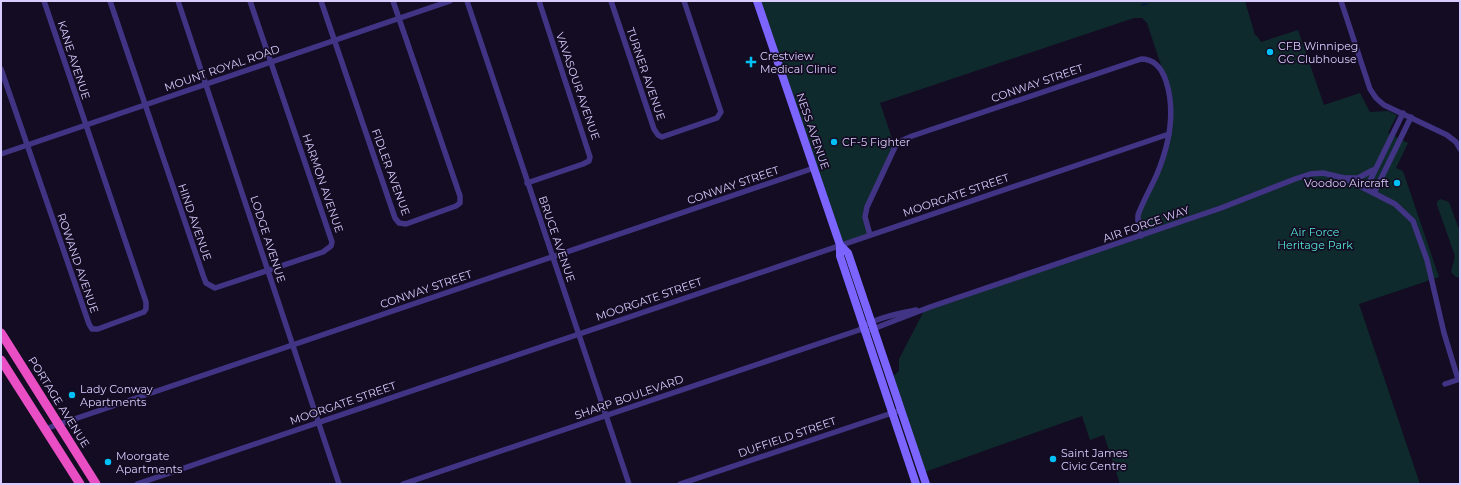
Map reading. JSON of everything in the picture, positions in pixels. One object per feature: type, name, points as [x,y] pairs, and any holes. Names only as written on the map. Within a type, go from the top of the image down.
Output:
[{"type":"highway","name":"PORTAGE AVENUE","points":[[1,333],[96,484]]},
{"type":"highway","points":[[1,360],[80,484]]},
{"type":"main road","name":"NESS AVENUE","points":[[757,1],[840,245],[840,256],[863,329],[916,484]]},
{"type":"main road","name":"NESS AVENUE","points":[[840,245],[848,253],[925,484]]},
{"type":"street","name":"KANE AVENUE","points":[[44,1],[86,125]]},
{"type":"street","name":"HIND AVENUE","points":[[110,1],[206,284],[215,288],[268,271]]},
{"type":"street","name":"LODGE AVENUE","points":[[178,1],[339,484]]},
{"type":"street","points":[[250,1],[270,62]]},
{"type":"street","points":[[321,1],[334,40]]},
{"type":"street","points":[[393,1],[399,18]]},
{"type":"street","name":"MOUNT ROYAL ROAD","points":[[1,154],[450,1]]},
{"type":"street","name":"BRUCE AVENUE","points":[[467,1],[629,484]]},
{"type":"street","name":"VAVASOUR AVENUE","points":[[527,183],[584,164],[589,161],[590,157],[539,1]]},
{"type":"street","name":"TURNER AVENUE","points":[[611,1],[654,129],[658,135],[662,136],[717,118],[721,112],[684,1]]},
{"type":"street","points":[[1341,1],[1373,94],[1380,102],[1452,138],[1460,149]]},
{"type":"street","name":"FIDLER AVENUE","points":[[334,40],[395,218],[399,223],[411,222],[456,206],[460,203],[460,196],[399,18]]},
{"type":"street","name":"CONWAY STREET","points":[[870,235],[865,217],[869,200],[895,147],[906,138],[1134,60],[1148,60],[1157,64],[1163,71],[1170,100],[1169,134]]},
{"type":"street","name":"HARMON AVENUE","points":[[268,271],[323,252],[331,246],[332,242],[270,62]]},
{"type":"street","points":[[1,69],[26,145]]},
{"type":"street","points":[[1366,189],[1403,113]]},
{"type":"street","points":[[1374,193],[1411,117]]},
{"type":"street","name":"ROWAND AVENUE","points":[[26,145],[85,317],[92,329],[140,314],[144,312],[147,306],[86,125]]},
{"type":"street","points":[[1141,236],[1138,224],[1138,215],[1157,173],[1169,134]]},
{"type":"street","name":"MOORGATE STREET","points":[[137,484],[1169,134]]},
{"type":"street","name":"CONWAY STREET","points":[[44,429],[814,168]]},
{"type":"street","points":[[1344,178],[1358,178],[1368,174],[1375,168]]},
{"type":"street","name":"AIR FORCE WAY","points":[[863,329],[1141,236],[1221,208],[1310,174],[1323,173],[1344,178],[1374,193],[1401,208],[1409,216],[1416,227],[1427,260],[1444,333],[1459,379]]},
{"type":"street","name":"SHARP BOULEVARD","points":[[403,484],[863,329]]},
{"type":"street","points":[[1444,384],[1459,379]]},
{"type":"street","name":"DUFFIELD STREET","points":[[680,484],[901,410]]},
{"type":"green space","name":"Air Force Heritage Park","points":[[757,1],[1245,1],[1255,35],[1261,42],[1298,30],[1324,105],[1360,93],[1370,112],[1388,111],[1397,115],[1388,133],[1408,143],[1396,168],[1403,171],[1439,277],[1359,304],[1420,484],[1120,484],[1104,435],[1090,440],[1082,416],[922,473],[891,378],[899,371],[899,359],[925,309],[1141,236],[1137,221],[1162,161],[1171,113],[1163,71],[1147,23],[1142,18],[1134,18],[880,103],[895,147],[867,207],[870,235],[840,245]]},
{"type":"green space","points":[[1440,199],[1449,202],[1460,232],[1460,278],[1456,277],[1451,272],[1455,256],[1437,205],[1437,202]]},
{"type":"waterway","points":[[1142,5],[1147,4]]},
{"type":"place","name":"CFB Winnipeg GC Clubhouse","points":[[1270,52]]},
{"type":"place","name":"Crestview Medical Clinic","points":[[751,62]]},
{"type":"place","name":"CF-5 Fighter","points":[[834,142]]},
{"type":"place","name":"Voodoo Aircraft","points":[[1397,183]]},
{"type":"place","name":"Lady Conway Apartments","points":[[72,395]]},
{"type":"place","name":"Saint James Civic Centre","points":[[1053,459]]},
{"type":"place","name":"Moorgate Apartments","points":[[108,462]]}]
